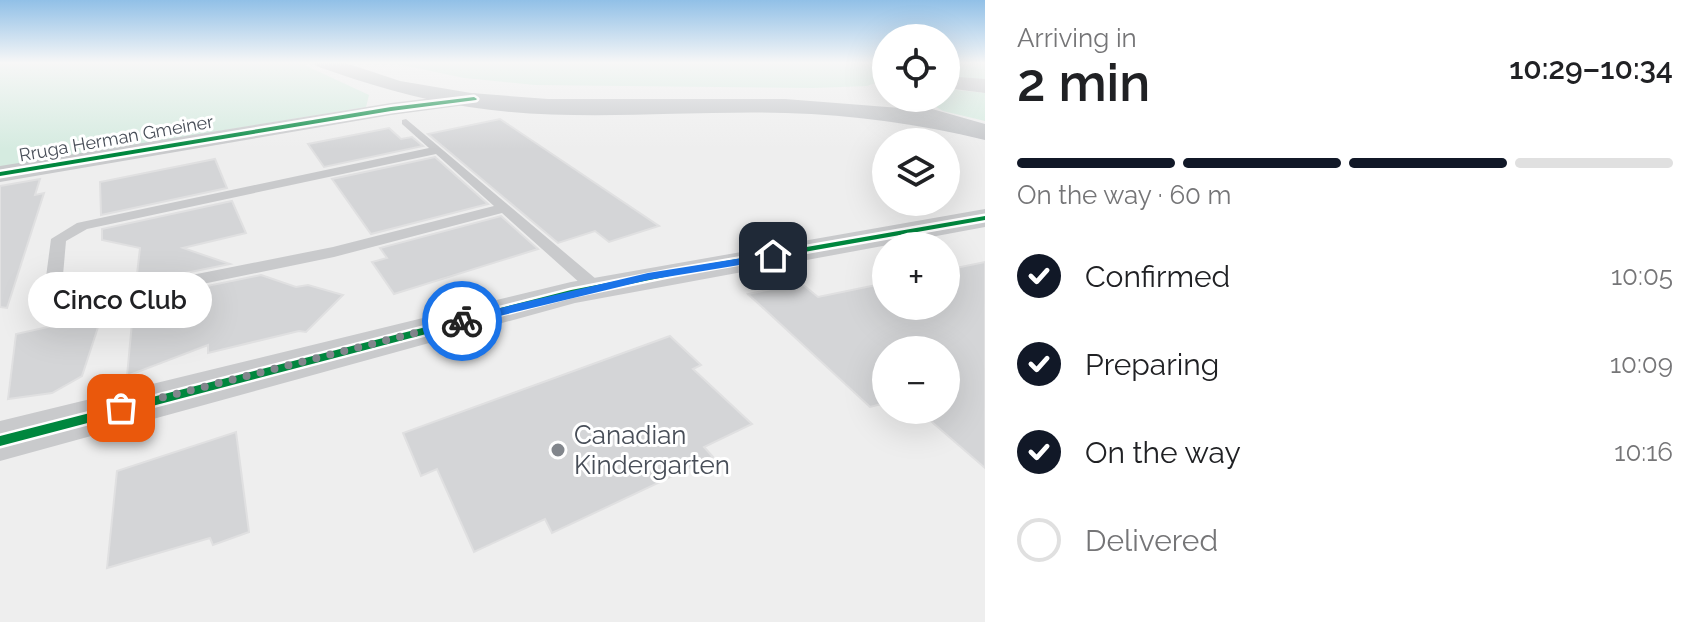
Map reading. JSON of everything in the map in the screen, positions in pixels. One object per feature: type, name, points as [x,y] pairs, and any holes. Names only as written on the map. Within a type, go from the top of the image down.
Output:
[{"type":"main road","points":[[383,91],[398,115]]},
{"type":"main road","points":[[443,91],[474,99],[558,104],[850,109],[938,121],[985,132]]},
{"type":"main road","points":[[505,91],[834,98],[872,95]]},
{"type":"main road","points":[[917,112],[938,121]]},
{"type":"street","name":"Rruga Herman Gmeiner","points":[[0,174],[398,115],[474,99]]},
{"type":"street","points":[[0,441],[596,288],[985,218]]},
{"type":"lane","points":[[398,115],[596,288]]},
{"type":"lane","points":[[438,150],[82,226],[59,239],[52,300],[59,304],[76,304],[288,261],[505,208]]},
{"type":"green space","points":[[0,91],[360,91],[369,95],[366,107],[0,167]]},
{"type":"green space","points":[[960,91],[985,93],[985,121],[947,112],[960,112]]},
{"type":"building","points":[[500,119],[659,226],[609,242],[595,231],[558,243],[428,134]]},
{"type":"building","points":[[389,128],[401,139],[412,137],[423,146],[324,167],[308,144]]},
{"type":"building","points":[[435,157],[488,204],[371,234],[332,179]]},
{"type":"building","points":[[215,159],[227,188],[101,215],[100,182]]},
{"type":"building","points":[[40,179],[35,195],[44,193],[7,308],[0,307],[0,186]]},
{"type":"building","points":[[232,201],[246,233],[183,248],[230,264],[136,283],[140,248],[102,240],[102,229]]},
{"type":"building","points":[[501,216],[538,249],[394,294],[372,262],[387,258],[380,248]]},
{"type":"building","points":[[985,262],[985,468],[934,424],[960,424],[960,336],[872,336],[870,407],[748,294],[801,283],[818,297],[872,286],[872,320],[960,320],[960,267]]},
{"type":"building","points":[[261,275],[296,287],[308,285],[343,295],[306,332],[299,331],[208,353],[208,345],[127,376],[134,301]]},
{"type":"building","points":[[102,315],[82,376],[52,393],[8,399],[16,334]]},
{"type":"building","name":"Canadian Kindergarten","points":[[670,336],[701,365],[693,369],[752,424],[704,447],[713,457],[552,533],[545,519],[474,552],[437,469],[421,476],[403,433]]},
{"type":"building","points":[[236,432],[249,532],[213,545],[210,538],[107,568],[117,471]]},
{"type":"cycle path","points":[[0,174],[391,109],[474,99]]},
{"type":"cycle path","points":[[0,441],[571,293],[985,218]]},
{"type":"way so far","points":[[121,408],[462,321]]},
{"type":"place","name":"Cinco Club","points":[[121,408]]},
{"type":"place","name":"Canadian Kindergarten","points":[[558,450]]},
{"type":"route","points":[[462,321],[571,293],[773,256]]}]
